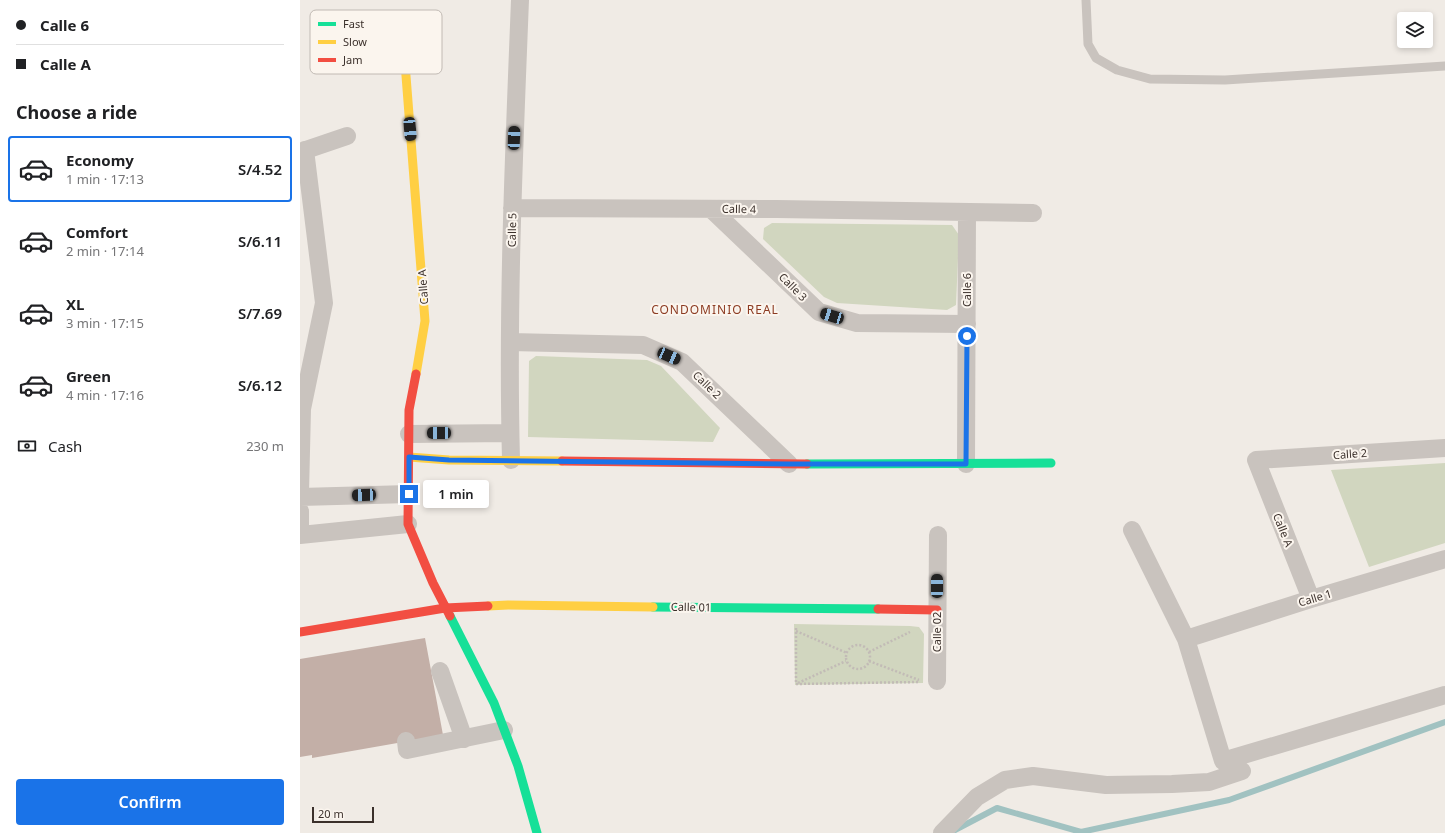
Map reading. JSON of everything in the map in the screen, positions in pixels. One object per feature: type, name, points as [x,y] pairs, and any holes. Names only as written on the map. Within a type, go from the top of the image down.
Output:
[{"type":"street","name":"Calle 5","points":[[511,460],[510,342],[512,208],[520,0]]},
{"type":"street","name":"Calle A","points":[[406,74],[425,320],[409,410],[408,524]]},
{"type":"street","points":[[300,493],[302,409],[324,304],[303,151],[347,136]]},
{"type":"street","name":"Calle 4","points":[[512,208],[711,208],[1032,213]]},
{"type":"street","name":"Calle 3","points":[[711,208],[819,312],[857,324],[967,324]]},
{"type":"street","name":"Calle 6","points":[[966,464],[967,212]]},
{"type":"street","name":"Calle 2","points":[[510,342],[643,345],[682,362],[789,464]]},
{"type":"street","points":[[409,434],[510,433]]},
{"type":"street","name":"Calle 2","points":[[1256,460],[1445,448]]},
{"type":"street","points":[[409,457],[449,460],[789,464],[1052,463]]},
{"type":"street","name":"Calle A","points":[[1256,460],[1311,599]]},
{"type":"street","points":[[300,497],[409,494]]},
{"type":"street","points":[[300,511],[300,535],[408,524],[445,608],[466,646],[494,703],[518,766],[537,833]]},
{"type":"street","points":[[1132,530],[1186,639],[1223,761],[1445,696]]},
{"type":"street","name":"Calle 02","points":[[937,681],[938,535]]},
{"type":"street","name":"Calle 1","points":[[1186,639],[1311,599],[1445,560]]},
{"type":"street","name":"Calle 01","points":[[300,632],[445,608],[508,605],[937,610]]},
{"type":"street","points":[[440,671],[464,738]]},
{"type":"street","points":[[406,741],[407,750],[504,730]]},
{"type":"street","points":[[942,833],[977,797],[1006,780],[1033,776],[1106,785],[1172,784],[1209,782],[1242,771]]},
{"type":"lane","points":[[1086,0],[1088,44],[1096,58],[1117,70],[1150,79],[1225,80],[1445,66]]},
{"type":"path","points":[[796,624],[796,684]]},
{"type":"path","points":[[796,631],[847,653]]},
{"type":"path","points":[[869,652],[911,631]]},
{"type":"path","points":[[860,645],[869,652],[869,661],[866,666],[860,669],[851,667],[846,661],[847,653],[852,647],[860,645]]},
{"type":"path","points":[[796,684],[846,661]]},
{"type":"path","points":[[796,684],[923,682],[869,661]]},
{"type":"green space","points":[[772,223],[952,225],[959,235],[956,305],[947,310],[837,303],[824,297],[763,239],[764,228]]},
{"type":"green space","points":[[536,356],[647,360],[661,366],[720,428],[713,442],[528,437],[529,361]]},
{"type":"green space","points":[[1445,463],[1445,543],[1369,567],[1331,470]]},
{"type":"green space","points":[[794,624],[919,627],[924,634],[923,683],[795,685]]},
{"type":"building","points":[[425,638],[443,735],[312,758],[312,755],[300,757],[300,659]]},
{"type":"waterway","points":[[955,830],[997,808],[1081,832],[1229,800],[1445,722]]},
{"type":"traffic: fast","points":[[807,464],[1051,463]]},
{"type":"traffic: fast","points":[[653,607],[878,609]]},
{"type":"traffic: fast","points":[[450,616],[494,703],[518,766],[537,833]]},
{"type":"traffic: slow","points":[[406,74],[425,321],[416,374]]},
{"type":"traffic: slow","points":[[409,457],[449,460],[562,461]]},
{"type":"traffic: slow","points":[[488,606],[653,607]]},
{"type":"traffic: jam","points":[[416,374],[409,410],[408,524],[433,583],[450,616]]},
{"type":"traffic: jam","points":[[562,461],[807,464]]},
{"type":"traffic: jam","points":[[300,632],[445,608],[488,606]]},
{"type":"traffic: jam","points":[[878,609],[937,610]]},
{"type":"district","name":"CONDOMINIO REAL","points":[[715,310]]},
{"type":"route","points":[[409,494],[409,457],[449,460],[789,464],[966,464],[967,336]]}]
